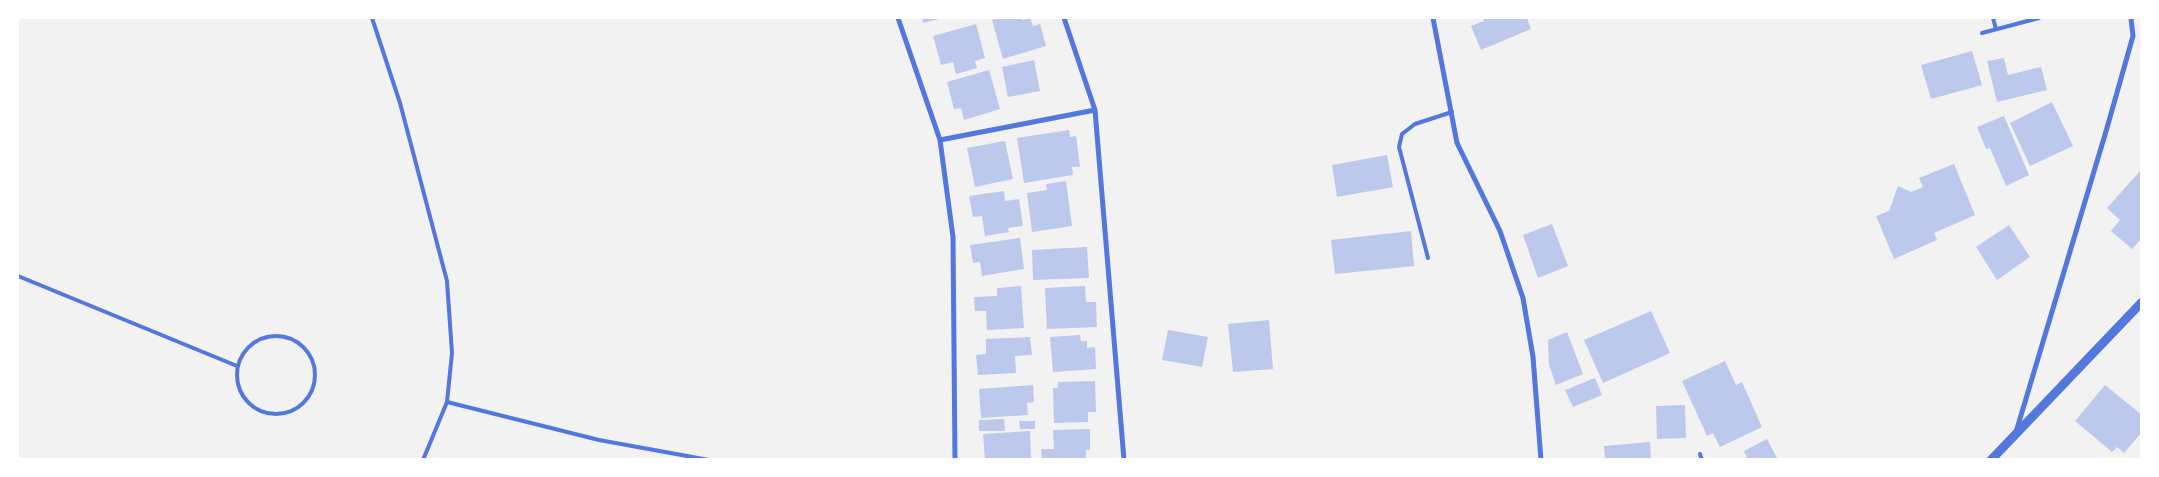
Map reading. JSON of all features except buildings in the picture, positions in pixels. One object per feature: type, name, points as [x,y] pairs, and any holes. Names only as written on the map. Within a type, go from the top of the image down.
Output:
[{"type":"street","points":[[898,18],[940,140],[953,237],[955,460]]},
{"type":"street","points":[[1064,18],[1095,110],[1124,460]]},
{"type":"street","points":[[1433,18],[1457,143],[1500,231],[1523,298],[1533,357],[1541,460]]},
{"type":"street","points":[[2016,432],[2110,119],[2133,36],[2132,18]]},
{"type":"street","points":[[940,140],[1095,110]]},
{"type":"street","points":[[1991,460],[2142,302]]},
{"type":"lane","points":[[372,18],[400,103],[447,281],[452,353],[447,402],[423,460]]},
{"type":"lane","points":[[1994,18],[1996,29]]},
{"type":"lane","points":[[1982,32],[2039,18]]},
{"type":"lane","points":[[1428,258],[1399,147],[1402,134],[1415,124],[1452,112]]},
{"type":"lane","points":[[18,276],[237,366]]},
{"type":"lane","points":[[274,335],[287,337],[298,342],[311,357],[314,363],[315,376],[313,389],[306,400],[296,409],[284,414],[270,414],[258,410],[247,403],[240,392],[236,379],[237,366],[242,354],[250,344],[261,338],[274,335]]},
{"type":"lane","points":[[447,402],[600,440],[709,460]]},
{"type":"lane","points":[[1700,454],[1702,460]]}]
